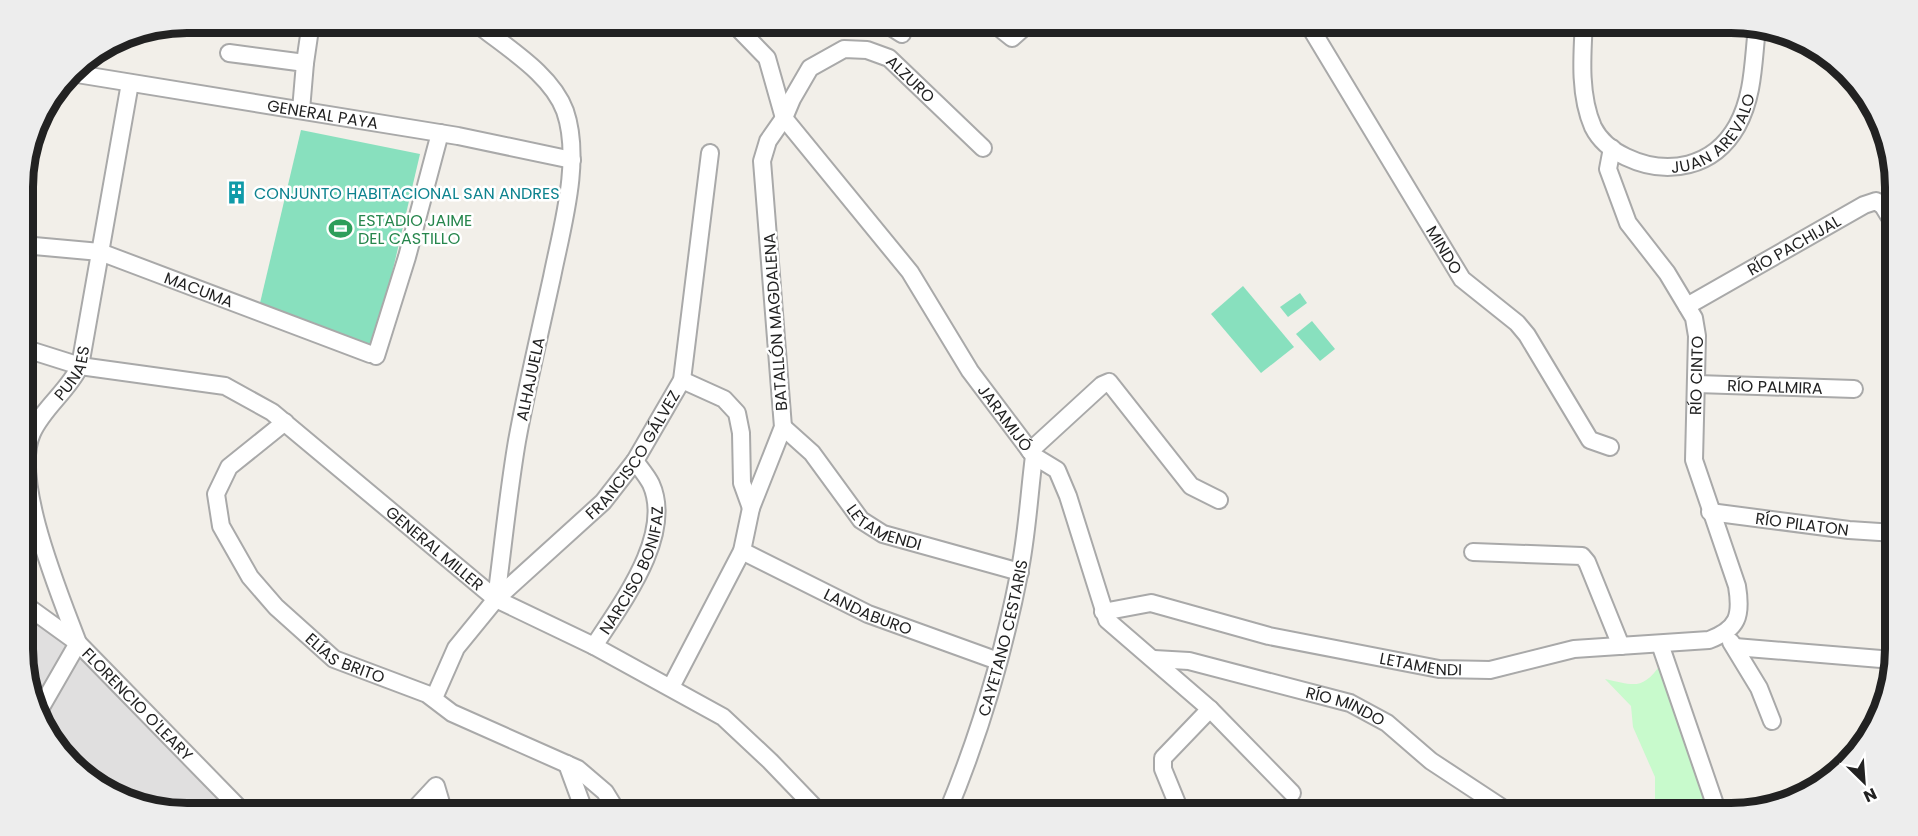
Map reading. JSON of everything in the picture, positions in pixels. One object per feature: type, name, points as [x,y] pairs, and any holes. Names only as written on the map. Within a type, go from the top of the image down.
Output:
[{"type":"street","points":[[301,110],[309,33]]},
{"type":"street","name":"ALHAJUELA","points":[[488,33],[535,71],[554,93],[564,109],[569,126],[572,159],[561,231],[517,442],[496,599]]},
{"type":"street","name":"JARAMIJÓ","points":[[743,33],[767,58],[784,118],[910,272],[970,371],[1032,453],[1057,470],[1062,478],[1103,612],[1115,629],[1154,659],[1210,709],[1292,793]]},
{"type":"street","points":[[1006,33],[1012,38],[1018,33]]},
{"type":"street","name":"MINDO","points":[[1313,33],[1462,279],[1517,323],[1534,345],[1590,440],[1610,447]]},
{"type":"street","points":[[1584,33],[1584,89],[1592,125],[1612,148]]},
{"type":"street","name":"JUAN AREVALO","points":[[1612,148],[1643,165],[1667,169],[1698,163],[1715,152],[1736,129],[1749,99],[1756,35]]},
{"type":"street","name":"ALZURO","points":[[784,118],[810,68],[844,49],[867,50],[889,58],[983,148]]},
{"type":"street","points":[[229,53],[305,63]]},
{"type":"street","name":"GENERAL PAYA","points":[[82,75],[440,133],[572,159]]},
{"type":"street","name":"PUNAES","points":[[33,432],[74,378],[80,366],[130,83]]},
{"type":"street","name":"BATALLÓN MAGDALENA","points":[[670,687],[742,551],[751,508],[783,428],[762,161],[768,141],[784,118]]},
{"type":"street","name":"MACUMA","points":[[33,246],[100,252],[373,355],[407,257],[440,133]]},
{"type":"street","name":"RÍO CINTO","points":[[1612,148],[1608,169],[1628,223],[1650,249],[1694,318],[1697,336],[1694,460],[1737,586],[1740,606],[1732,634]]},
{"type":"street","name":"FRANCISCO GÁLVEZ","points":[[434,698],[456,648],[496,599],[603,502],[635,461],[682,380],[710,153]]},
{"type":"street","name":"RÍO PACHIJAL","points":[[1687,306],[1864,205],[1876,201],[1885,209]]},
{"type":"street","name":"GENERAL MILLER","points":[[33,351],[80,366],[225,386],[285,422],[496,599],[594,646],[723,717],[810,803]]},
{"type":"street","points":[[682,380],[724,399],[737,413],[741,433],[742,483],[751,508]]},
{"type":"street","points":[[1032,453],[1102,385],[1109,382],[1191,486],[1219,500]]},
{"type":"street","name":"RÍO PALMIRA","points":[[1697,384],[1854,389]]},
{"type":"street","name":"ELÍAS BRITO","points":[[285,422],[229,467],[216,494],[221,526],[250,577],[276,607],[334,659],[434,698],[452,713],[578,769],[605,792],[612,803]]},
{"type":"street","name":"LETAMENDI","points":[[783,428],[812,453],[861,520],[883,534],[1020,572]]},
{"type":"street","name":"CAYETANO CESTARIS","points":[[951,803],[974,745],[1020,572],[1032,453]]},
{"type":"street","name":"NARCISO BONIFAZ","points":[[594,646],[651,551],[657,518],[651,485],[635,461]]},
{"type":"street","name":"PUNAES","points":[[33,509],[78,643]]},
{"type":"street","name":"RÍO PILATON","points":[[1710,512],[1885,532]]},
{"type":"street","name":"LANDABURO","points":[[742,551],[868,614],[998,661]]},
{"type":"street","points":[[1473,552],[1577,554],[1587,562],[1621,646]]},
{"type":"street","name":"LETAMENDI","points":[[1103,612],[1151,603],[1269,636],[1439,669],[1490,670],[1574,649],[1708,640],[1732,634]]},
{"type":"street","name":"FLORENCIO O'LEARY","points":[[33,610],[78,643],[234,803]]},
{"type":"street","points":[[1732,634],[1885,659]]},
{"type":"street","points":[[1732,634],[1759,688],[1772,721]]},
{"type":"street","points":[[43,703],[78,643]]},
{"type":"street","points":[[1660,644],[1715,803]]},
{"type":"street","name":"RÍO MINDO","points":[[1154,659],[1189,661],[1350,703],[1387,723],[1431,761],[1495,803]]},
{"type":"street","points":[[1177,803],[1163,769],[1163,758],[1210,709]]},
{"type":"street","points":[[567,764],[581,803]]},
{"type":"street","points":[[420,803],[436,786],[441,803]]},
{"type":"shaded area","points":[[33,614],[48,625],[231,803],[177,803],[137,795],[110,782],[78,758],[54,726],[38,689],[34,669]]},
{"type":"green space","name":"ESTADIO JAIME DEL CASTILLO","points":[[301,130],[420,154],[375,346],[260,303]]},
{"type":"green space","points":[[1243,286],[1294,347],[1261,373],[1211,314]]},
{"type":"green space","points":[[1300,293],[1307,303],[1288,317],[1280,307]]},
{"type":"green space","points":[[1312,321],[1335,349],[1320,361],[1296,334]]},
{"type":"green space","points":[[1661,664],[1708,803],[1655,803],[1655,777],[1633,727],[1631,706],[1605,679],[1637,684],[1654,673]]},
{"type":"place","name":"CONJUNTO HABITACIONAL SAN ANDRES","points":[[236,193]]},
{"type":"place","name":"ESTADIO JAIME DEL CASTILLO","points":[[340,229]]}]
